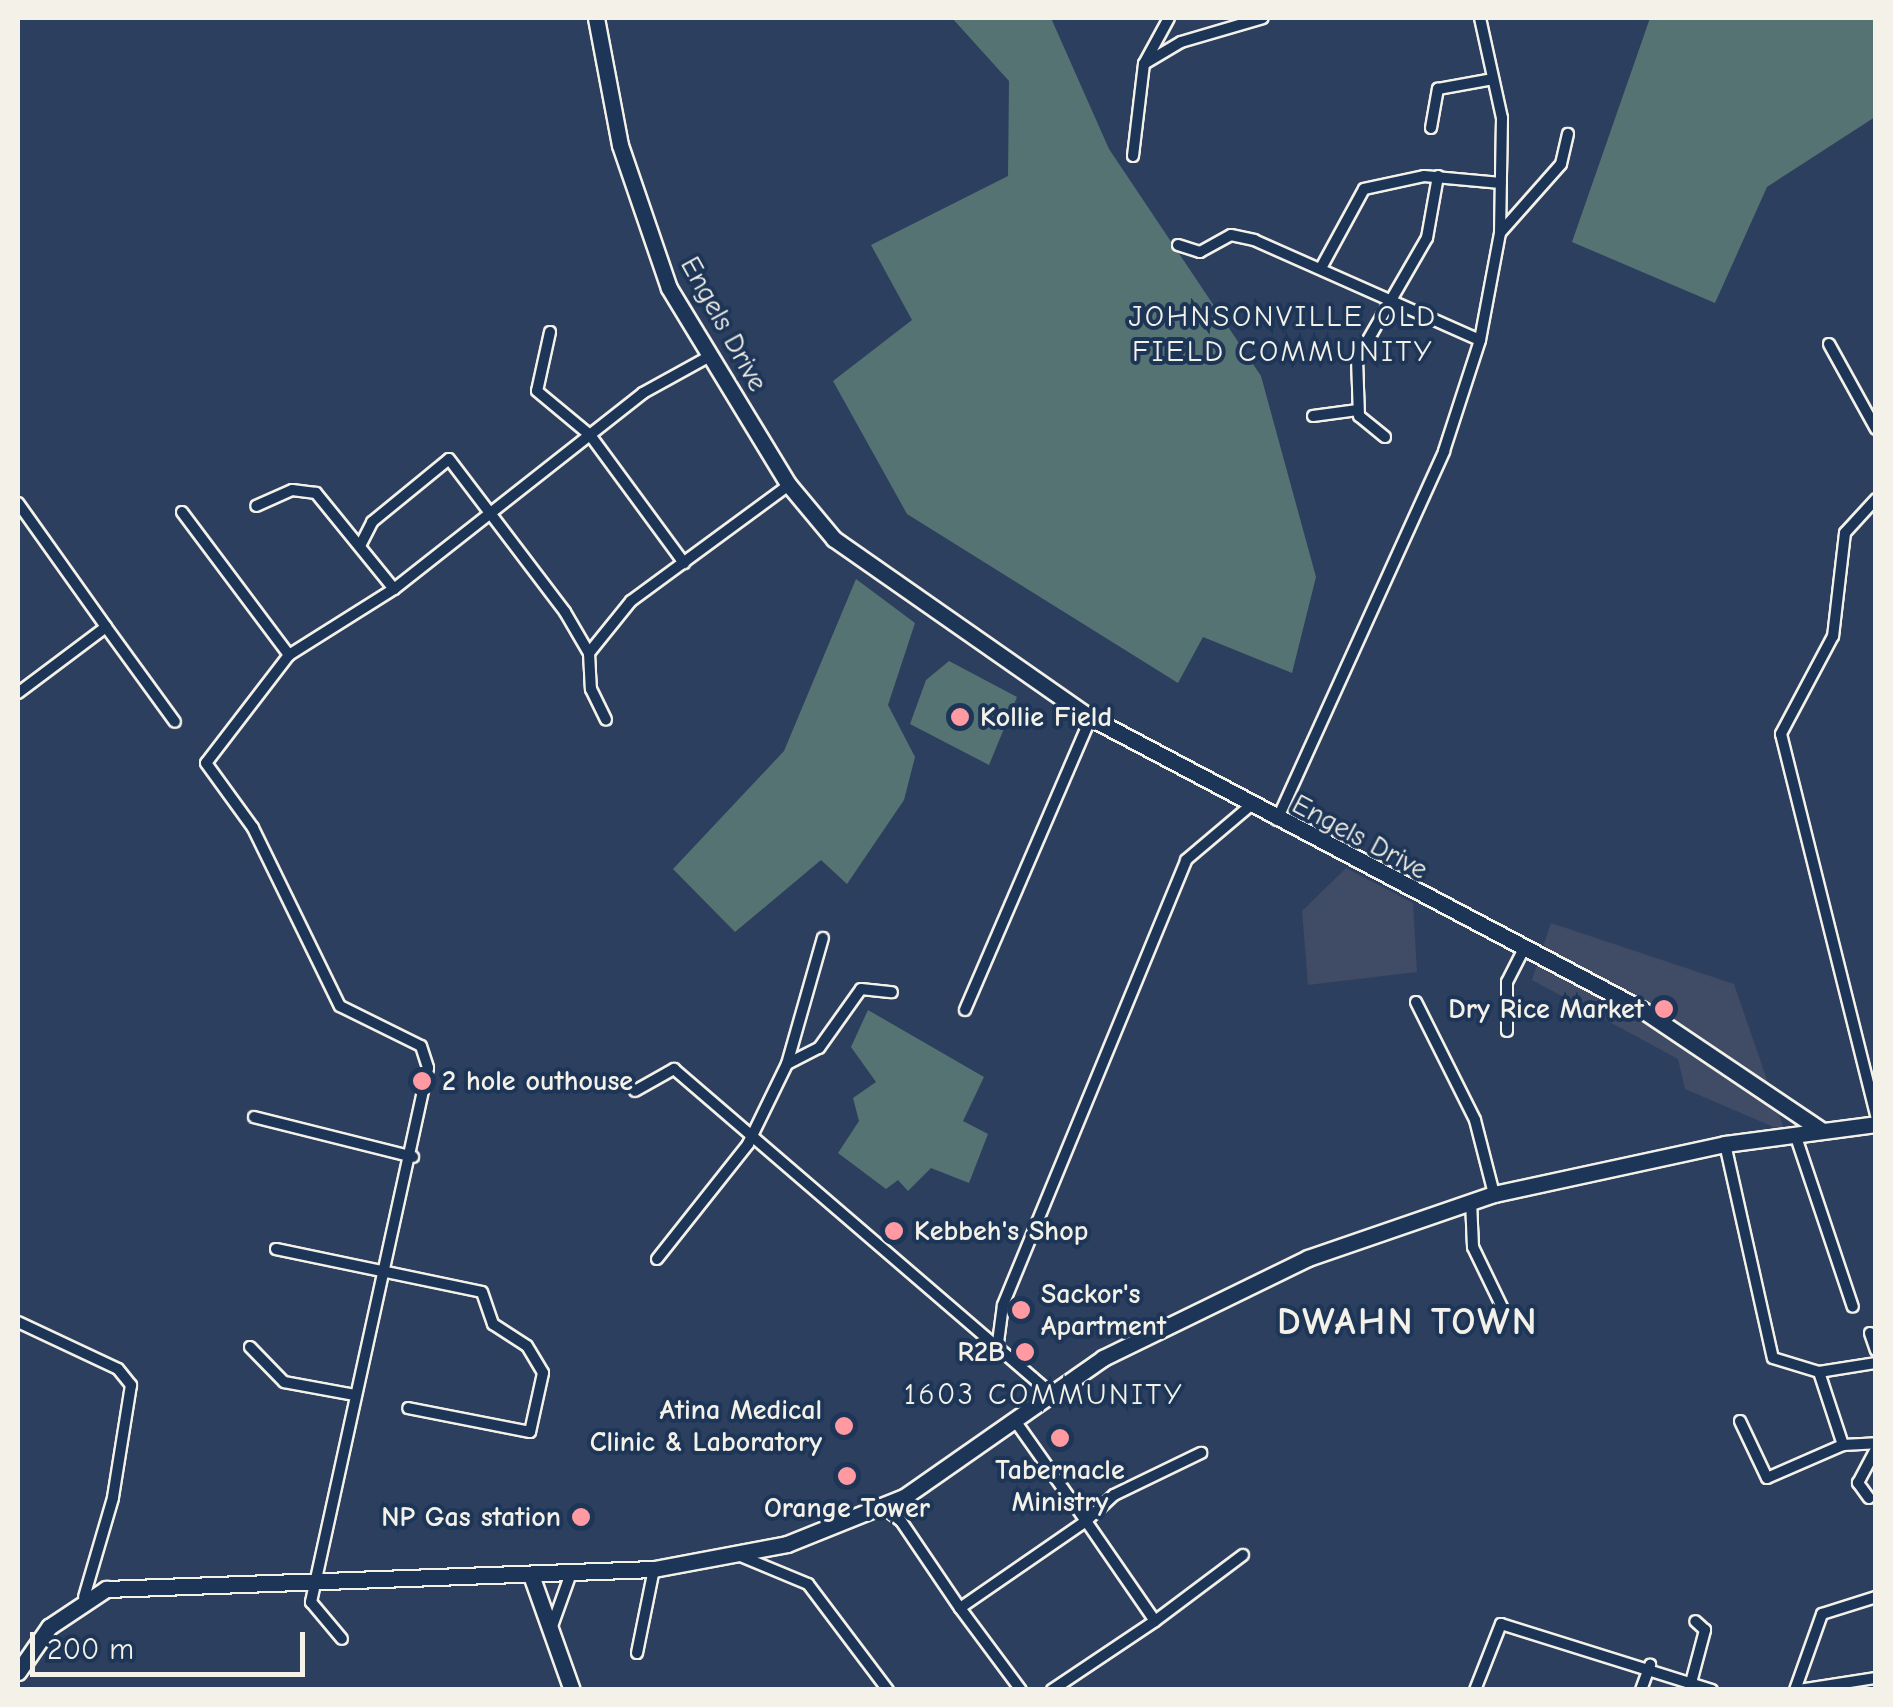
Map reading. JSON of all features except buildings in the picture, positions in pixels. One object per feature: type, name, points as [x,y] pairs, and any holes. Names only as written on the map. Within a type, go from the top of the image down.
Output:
[{"type":"main road","name":"Engels Drive","points":[[596,18],[647,230],[710,356],[790,485],[862,561],[881,578],[1091,718],[1276,821],[1641,1009],[1822,1130]]},
{"type":"main road","points":[[18,1672],[84,1597],[164,1582],[654,1569],[737,1554],[880,1506],[1018,1425],[1104,1358],[1218,1297],[1471,1201],[1725,1144],[1876,1124]]},
{"type":"main road","points":[[532,1574],[572,1690]]},
{"type":"street","points":[[1134,156],[1144,64],[1169,18]]},
{"type":"street","points":[[1144,64],[1180,42],[1263,18]]},
{"type":"street","points":[[1276,821],[1444,451],[1480,340],[1500,233],[1501,183],[1493,78],[1480,18]]},
{"type":"street","points":[[1431,128],[1438,90],[1493,78]]},
{"type":"street","points":[[1500,233],[1546,186],[1568,134]]},
{"type":"street","points":[[1322,268],[1364,189],[1438,176],[1501,183]]},
{"type":"street","points":[[1385,437],[1358,410],[1358,359],[1387,298],[1427,238],[1438,176]]},
{"type":"street","points":[[1178,244],[1207,250],[1231,235],[1322,268],[1480,340]]},
{"type":"street","points":[[550,332],[537,391],[590,435],[684,563]]},
{"type":"street","points":[[1830,344],[1876,429]]},
{"type":"street","points":[[342,1638],[318,1620],[314,1578],[413,1157],[428,1068],[421,1046],[340,1006],[253,828],[206,763],[289,654],[394,589],[590,435],[710,356]]},
{"type":"street","points":[[1313,416],[1358,410]]},
{"type":"street","points":[[362,544],[372,522],[441,459],[492,510],[589,653],[590,689],[606,720]]},
{"type":"street","points":[[589,653],[630,602],[790,485]]},
{"type":"street","points":[[256,506],[292,490],[316,493],[362,544],[394,589]]},
{"type":"street","points":[[1876,500],[1846,533],[1833,636],[1781,734],[1876,1116]]},
{"type":"street","points":[[18,503],[174,722]]},
{"type":"street","points":[[182,512],[289,654]]},
{"type":"street","points":[[18,693],[106,627]]},
{"type":"street","points":[[964,1010],[1091,718]]},
{"type":"street","points":[[996,1350],[1003,1305],[1186,860],[1250,806]]},
{"type":"street","points":[[658,1259],[751,1131],[788,1064],[823,938]]},
{"type":"street","points":[[1507,1031],[1507,982],[1524,948]]},
{"type":"street","points":[[788,1064],[819,1048],[862,989],[892,992]]},
{"type":"street","points":[[1416,1002],[1476,1120],[1494,1194]]},
{"type":"street","points":[[635,1091],[674,1070],[751,1131],[996,1350],[1055,1397]]},
{"type":"street","points":[[254,1117],[413,1157]]},
{"type":"street","points":[[1795,1134],[1853,1307]]},
{"type":"street","points":[[1725,1144],[1774,1358],[1820,1372],[1876,1363]]},
{"type":"street","points":[[1471,1201],[1473,1247],[1502,1307]]},
{"type":"street","points":[[276,1248],[482,1292],[493,1324],[527,1346],[543,1373],[530,1432],[408,1408]]},
{"type":"street","points":[[18,1322],[118,1369],[130,1385],[113,1498],[84,1597]]},
{"type":"street","points":[[1870,1333],[1876,1350]]},
{"type":"street","points":[[250,1347],[284,1382],[356,1395]]},
{"type":"street","points":[[1820,1372],[1844,1445]]},
{"type":"street","points":[[1740,1421],[1768,1478],[1844,1445],[1876,1446],[1858,1483],[1869,1498]]},
{"type":"street","points":[[1018,1425],[1155,1621]]},
{"type":"street","points":[[960,1608],[1086,1521],[1114,1495],[1201,1453]]},
{"type":"street","points":[[880,1506],[901,1520],[1021,1690]]},
{"type":"street","points":[[737,1554],[808,1584],[888,1690]]},
{"type":"street","points":[[1052,1690],[1155,1621],[1243,1555]]},
{"type":"street","points":[[637,1653],[654,1569]]},
{"type":"street","points":[[550,1630],[572,1573]]},
{"type":"street","points":[[1876,1597],[1822,1614],[1797,1690],[1876,1678]]},
{"type":"street","points":[[1692,1679],[1705,1630],[1695,1622]]},
{"type":"street","points":[[1475,1690],[1500,1624],[1650,1665],[1712,1690]]},
{"type":"street","points":[[1641,1690],[1650,1665]]},
{"type":"shaded area","points":[[1346,868],[1413,903],[1417,972],[1308,985],[1302,911]]},
{"type":"shaded area","name":"Dry Rice Market","points":[[1551,923],[1734,984],[1785,1132],[1685,1089],[1678,1059],[1532,980]]},
{"type":"green space","points":[[952,18],[1051,18],[1109,149],[1261,376],[1316,577],[1292,673],[1203,637],[1178,683],[907,514],[833,381],[912,320],[871,245],[1008,176],[1009,81]]},
{"type":"green space","points":[[1650,18],[1875,18],[1875,117],[1767,187],[1715,303],[1572,242]]},
{"type":"green space","points":[[856,579],[915,623],[888,705],[915,757],[904,800],[847,884],[821,860],[735,932],[673,869],[784,751]]},
{"type":"green space","points":[[949,661],[1017,697],[989,765],[910,724],[926,680]]},
{"type":"green space","points":[[868,1010],[984,1077],[963,1121],[988,1134],[969,1183],[931,1168],[908,1191],[898,1180],[886,1189],[838,1153],[859,1121],[853,1098],[876,1082],[851,1047]]},
{"type":"place","name":"Kollie Field","points":[[960,717]]},
{"type":"place","name":"Dry Rice Market","points":[[1664,1009]]},
{"type":"place","name":"2 hole outhouse","points":[[422,1081]]},
{"type":"place","name":"Kebbeh's Shop","points":[[894,1231]]},
{"type":"place","name":"Sackor's Apartment","points":[[1021,1310]]},
{"type":"place","name":"R2B","points":[[1025,1352]]},
{"type":"place","name":"Atina Medical Clinic & Laboratory","points":[[844,1426]]},
{"type":"place","name":"Tabernacle Ministry","points":[[1060,1438]]},
{"type":"place","name":"Orange Tower","points":[[847,1476]]},
{"type":"place","name":"NP Gas station","points":[[581,1517]]},
{"type":"district","name":"JOHNSONVILLE OLD FIELD COMMUNITY","points":[[1283,334]]},
{"type":"district","name":"DWAHN TOWN","points":[[1408,1323]]},
{"type":"district","name":"1603 COMMUNITY","points":[[1044,1395]]}]
